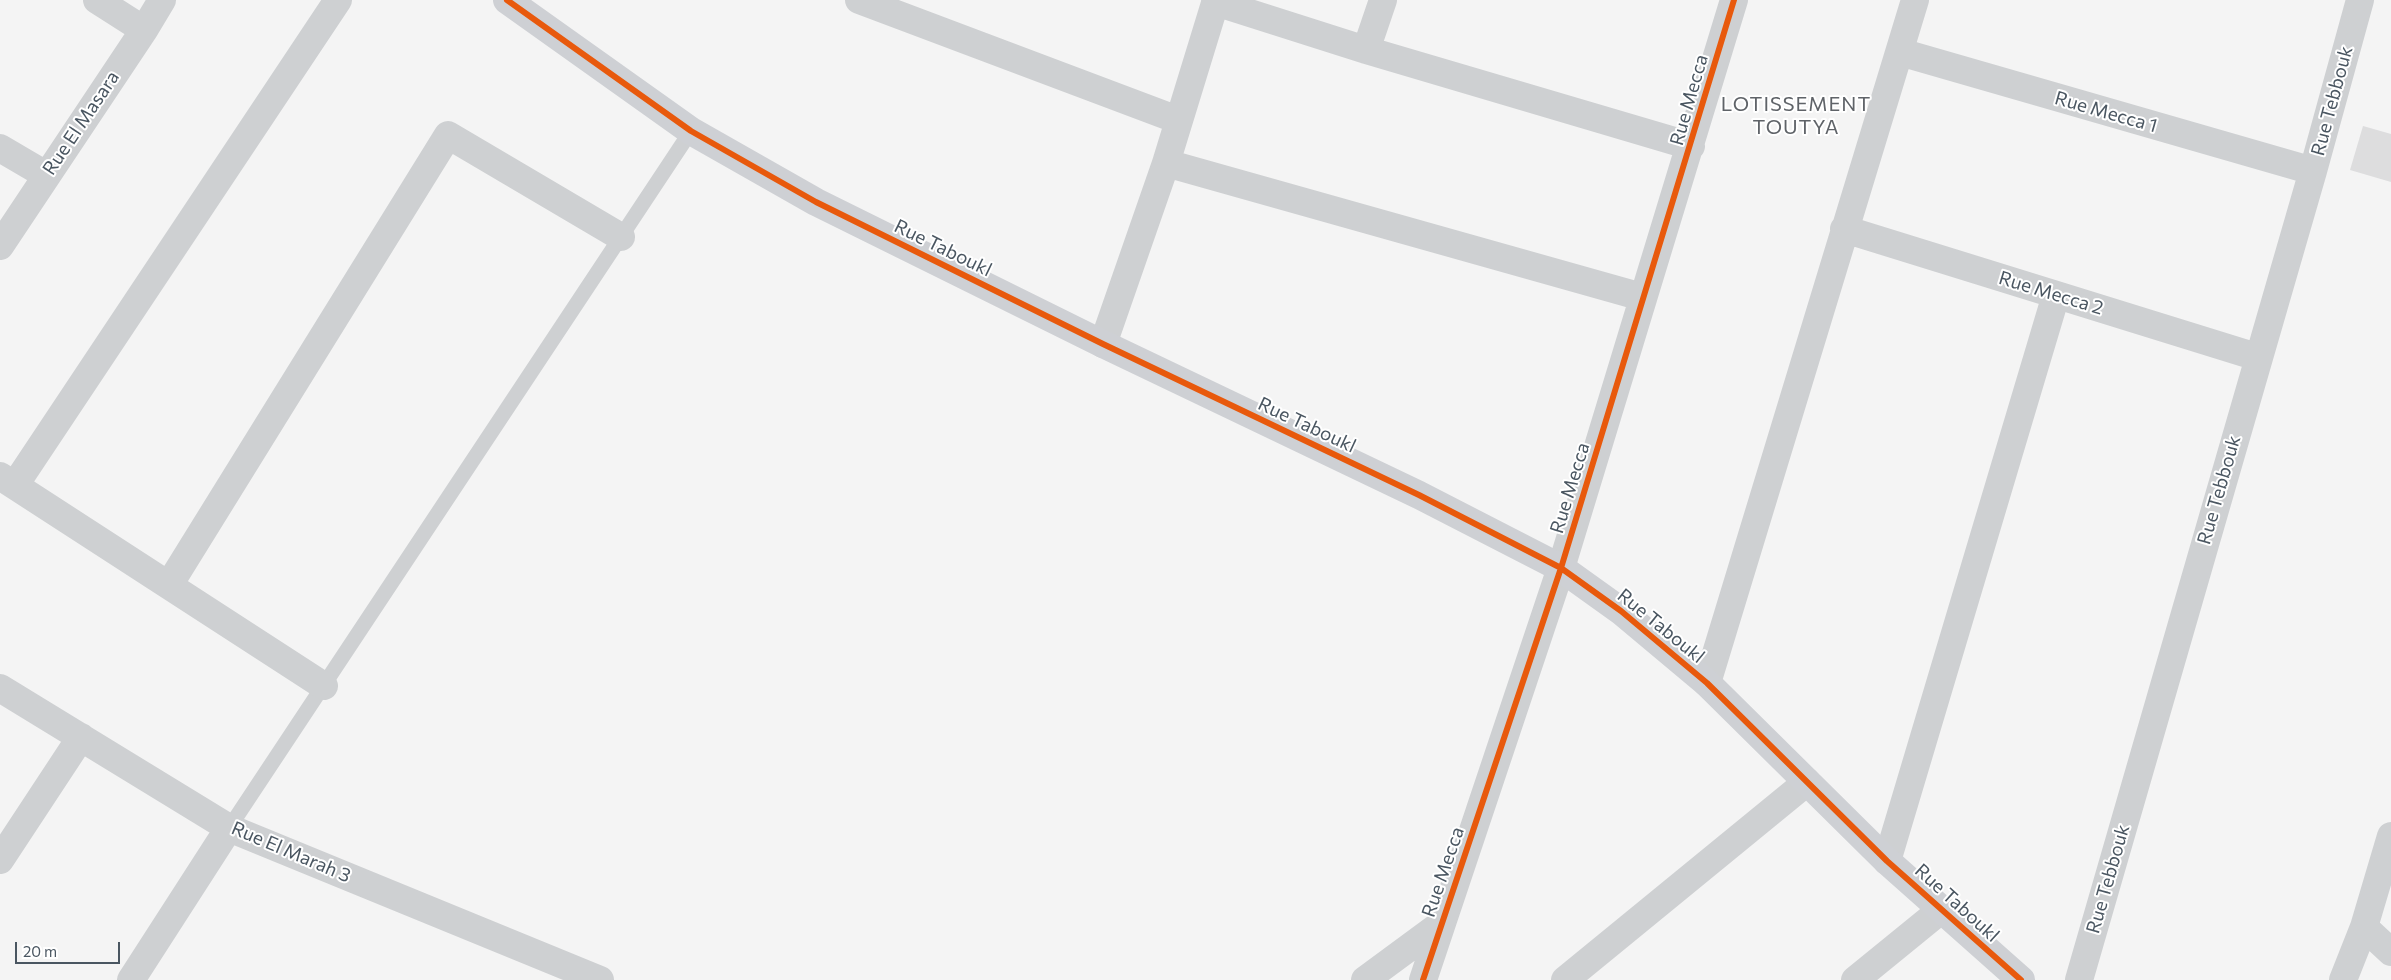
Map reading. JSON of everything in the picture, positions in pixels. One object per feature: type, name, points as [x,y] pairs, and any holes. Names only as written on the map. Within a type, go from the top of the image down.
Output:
[{"type":"street","points":[[97,0],[144,30]]},
{"type":"street","name":"Rue El Masara","points":[[0,246],[162,0]]},
{"type":"street","points":[[324,686],[8,481],[338,0]]},
{"type":"street","name":"Rue Taboukl","points":[[507,0],[691,131],[816,202],[1103,344],[1419,495],[1561,568],[1621,611],[1706,683],[1887,861],[2021,980]]},
{"type":"street","points":[[858,0],[1178,120]]},
{"type":"street","points":[[1366,50],[1383,0]]},
{"type":"street","name":"Rue Mecca","points":[[1423,980],[1561,568],[1734,0]]},
{"type":"street","points":[[1706,683],[1915,0]]},
{"type":"street","name":"Rue Tebbouk","points":[[2080,980],[2360,0]]},
{"type":"street","points":[[1103,344],[1166,163],[1216,1],[1366,50],[1691,146]]},
{"type":"street","name":"Rue Mecca 1","points":[[1900,52],[2312,172]]},
{"type":"street","points":[[169,585],[448,135],[621,237]]},
{"type":"street","points":[[0,148],[46,175]]},
{"type":"street","points":[[1166,163],[1642,297]]},
{"type":"street","name":"Rue Mecca 2","points":[[1844,229],[2257,357]]},
{"type":"street","points":[[1887,861],[2056,295]]},
{"type":"street","name":"Rue El Marah 3","points":[[0,688],[229,828],[600,980]]},
{"type":"street","points":[[0,860],[81,738]]},
{"type":"street","points":[[1565,980],[1807,782]]},
{"type":"street","points":[[131,980],[229,828]]},
{"type":"street","points":[[2344,980],[2364,927],[2391,836]]},
{"type":"street","points":[[1855,980],[1941,910]]},
{"type":"street","points":[[1365,980],[1441,924]]},
{"type":"street","points":[[2364,927],[2391,952]]},
{"type":"lane","points":[[229,828],[691,131]]},
{"type":"building","points":[[2363,126],[2391,134],[2391,182],[2350,170]]},
{"type":"cycle path","points":[[507,0],[691,131],[816,202],[1103,344],[1419,495],[1561,568],[1621,611],[1707,683],[1887,861],[2021,980]]},
{"type":"cycle path","points":[[1423,980],[1561,568],[1734,0]]},
{"type":"district","name":"LOTISSEMENT TOUTYA","points":[[1796,116]]}]
